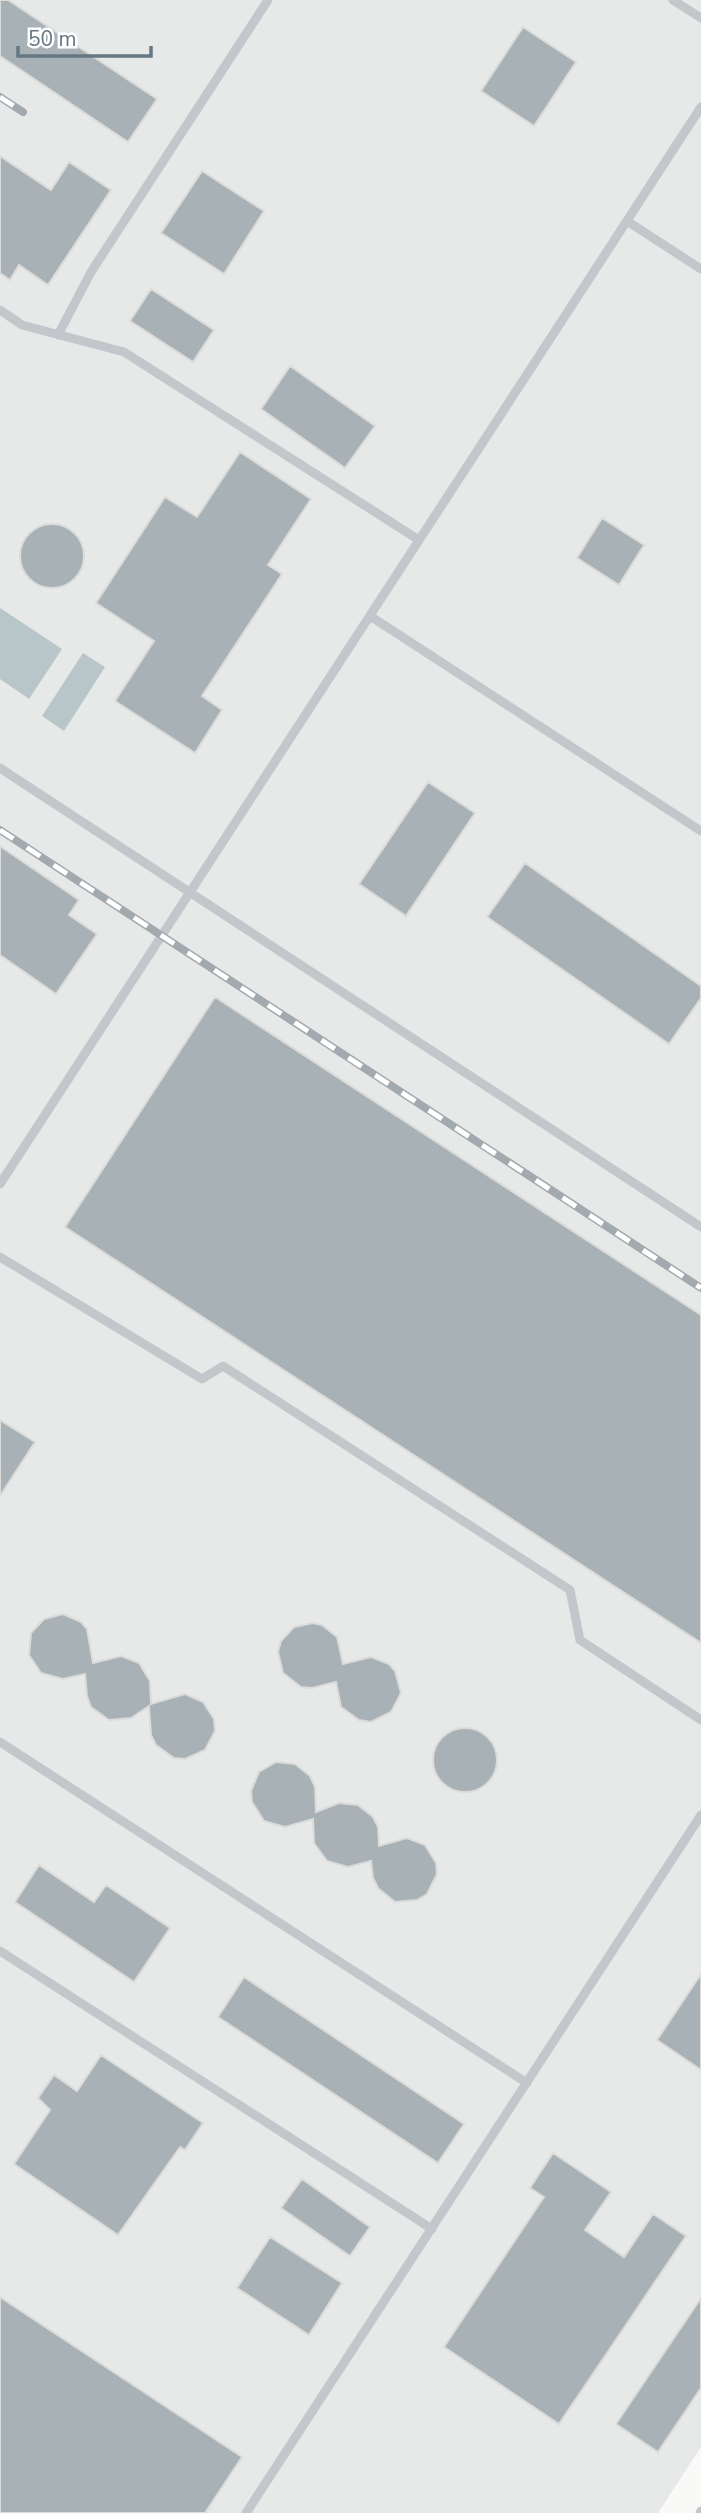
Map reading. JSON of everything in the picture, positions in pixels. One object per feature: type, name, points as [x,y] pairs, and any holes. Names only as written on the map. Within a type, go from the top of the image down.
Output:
[{"type":"lane","points":[[58,335],[91,272],[268,0]]},
{"type":"lane","points":[[673,0],[701,18]]},
{"type":"lane","points":[[0,1184],[701,107]]},
{"type":"lane","points":[[627,221],[701,269]]},
{"type":"lane","points":[[0,310],[22,325],[124,352],[419,540]]},
{"type":"lane","points":[[370,616],[701,831]]},
{"type":"lane","points":[[0,768],[701,1227]]},
{"type":"lane","points":[[0,1257],[202,1379],[223,1366],[570,1590],[580,1640],[701,1720]]},
{"type":"lane","points":[[0,1742],[527,2083]]},
{"type":"lane","points":[[246,2513],[701,1815]]},
{"type":"lane","points":[[0,1951],[432,2229]]},
{"type":"shaded area","points":[[0,0],[701,0],[701,2447],[658,2513],[0,2513]]},
{"type":"shaded area","points":[[0,608],[62,649],[29,699],[0,679]]},
{"type":"shaded area","points":[[83,653],[105,667],[64,731],[42,716]]},
{"type":"building","points":[[0,0],[8,0],[157,99],[128,142],[0,56]]},
{"type":"building","points":[[523,27],[576,62],[534,126],[481,91]]},
{"type":"building","points":[[0,156],[51,190],[69,162],[111,190],[48,285],[19,265],[10,280],[0,273]]},
{"type":"building","points":[[202,171],[264,211],[224,274],[161,233]]},
{"type":"building","points":[[151,289],[214,330],[193,362],[130,321]]},
{"type":"building","points":[[290,366],[375,426],[345,468],[261,409]]},
{"type":"building","points":[[240,452],[311,499],[268,565],[282,574],[202,696],[222,710],[195,753],[115,701],[154,641],[96,603],[165,497],[197,517]]},
{"type":"building","points":[[602,518],[644,545],[619,585],[577,558]]},
{"type":"building","points":[[46,524],[58,524],[75,533],[82,544],[82,568],[75,579],[58,588],[46,588],[34,583],[25,574],[20,562],[20,550],[25,538],[34,529]]},
{"type":"building","points":[[428,782],[475,813],[406,916],[359,884]]},
{"type":"building","points":[[0,846],[79,900],[69,915],[97,934],[56,994],[0,955]]},
{"type":"building","points":[[525,863],[701,986],[701,998],[669,1044],[487,917]]},
{"type":"building","points":[[215,997],[701,1315],[701,1643],[65,1227]]},
{"type":"building","points":[[0,1420],[35,1442],[0,1496]]},
{"type":"building","points":[[63,1614],[81,1622],[87,1629],[93,1663],[121,1656],[139,1663],[150,1681],[151,1704],[185,1694],[203,1702],[214,1719],[215,1731],[205,1750],[185,1759],[174,1758],[156,1745],[151,1735],[149,1706],[131,1718],[109,1720],[91,1707],[85,1674],[63,1679],[41,1673],[29,1655],[31,1633],[44,1619]]},
{"type":"building","points":[[313,1623],[322,1625],[337,1637],[343,1664],[371,1657],[389,1664],[395,1671],[401,1693],[391,1712],[371,1722],[359,1720],[341,1707],[336,1682],[312,1688],[301,1687],[283,1673],[278,1652],[281,1641],[294,1627]]},
{"type":"building","points":[[459,1728],[471,1728],[488,1737],[495,1748],[495,1772],[488,1783],[471,1792],[459,1792],[447,1787],[438,1778],[433,1766],[433,1754],[438,1742],[447,1733]]},
{"type":"building","points":[[276,1762],[295,1764],[310,1776],[315,1787],[316,1812],[339,1803],[358,1805],[373,1817],[378,1827],[379,1846],[407,1838],[425,1845],[436,1863],[437,1874],[427,1894],[417,1900],[395,1902],[378,1888],[373,1878],[371,1861],[348,1867],[327,1861],[314,1843],[313,1819],[285,1827],[264,1821],[252,1802],[251,1791],[259,1772]]},
{"type":"building","points":[[39,1865],[94,1902],[106,1885],[170,1928],[134,1982],[15,1902]]},
{"type":"building","points":[[701,1974],[701,2070],[657,2040]]},
{"type":"building","points":[[244,1977],[464,2124],[438,2163],[218,2017]]},
{"type":"building","points":[[101,2055],[203,2123],[185,2150],[180,2147],[118,2235],[14,2164],[50,2110],[38,2098],[54,2075],[77,2091]]},
{"type":"building","points":[[553,2153],[611,2192],[585,2230],[624,2257],[653,2214],[686,2236],[559,2424],[444,2347],[544,2197],[530,2188]]},
{"type":"building","points":[[302,2179],[370,2227],[350,2256],[281,2208]]},
{"type":"building","points":[[270,2237],[342,2283],[309,2335],[237,2288]]},
{"type":"building","points":[[0,2297],[242,2457],[205,2513],[0,2513]]},
{"type":"building","points":[[701,2298],[701,2388],[658,2452],[616,2424]]},
{"type":"railway","points":[[0,97],[23,112]]},
{"type":"railway","points":[[0,830],[701,1288]]}]
